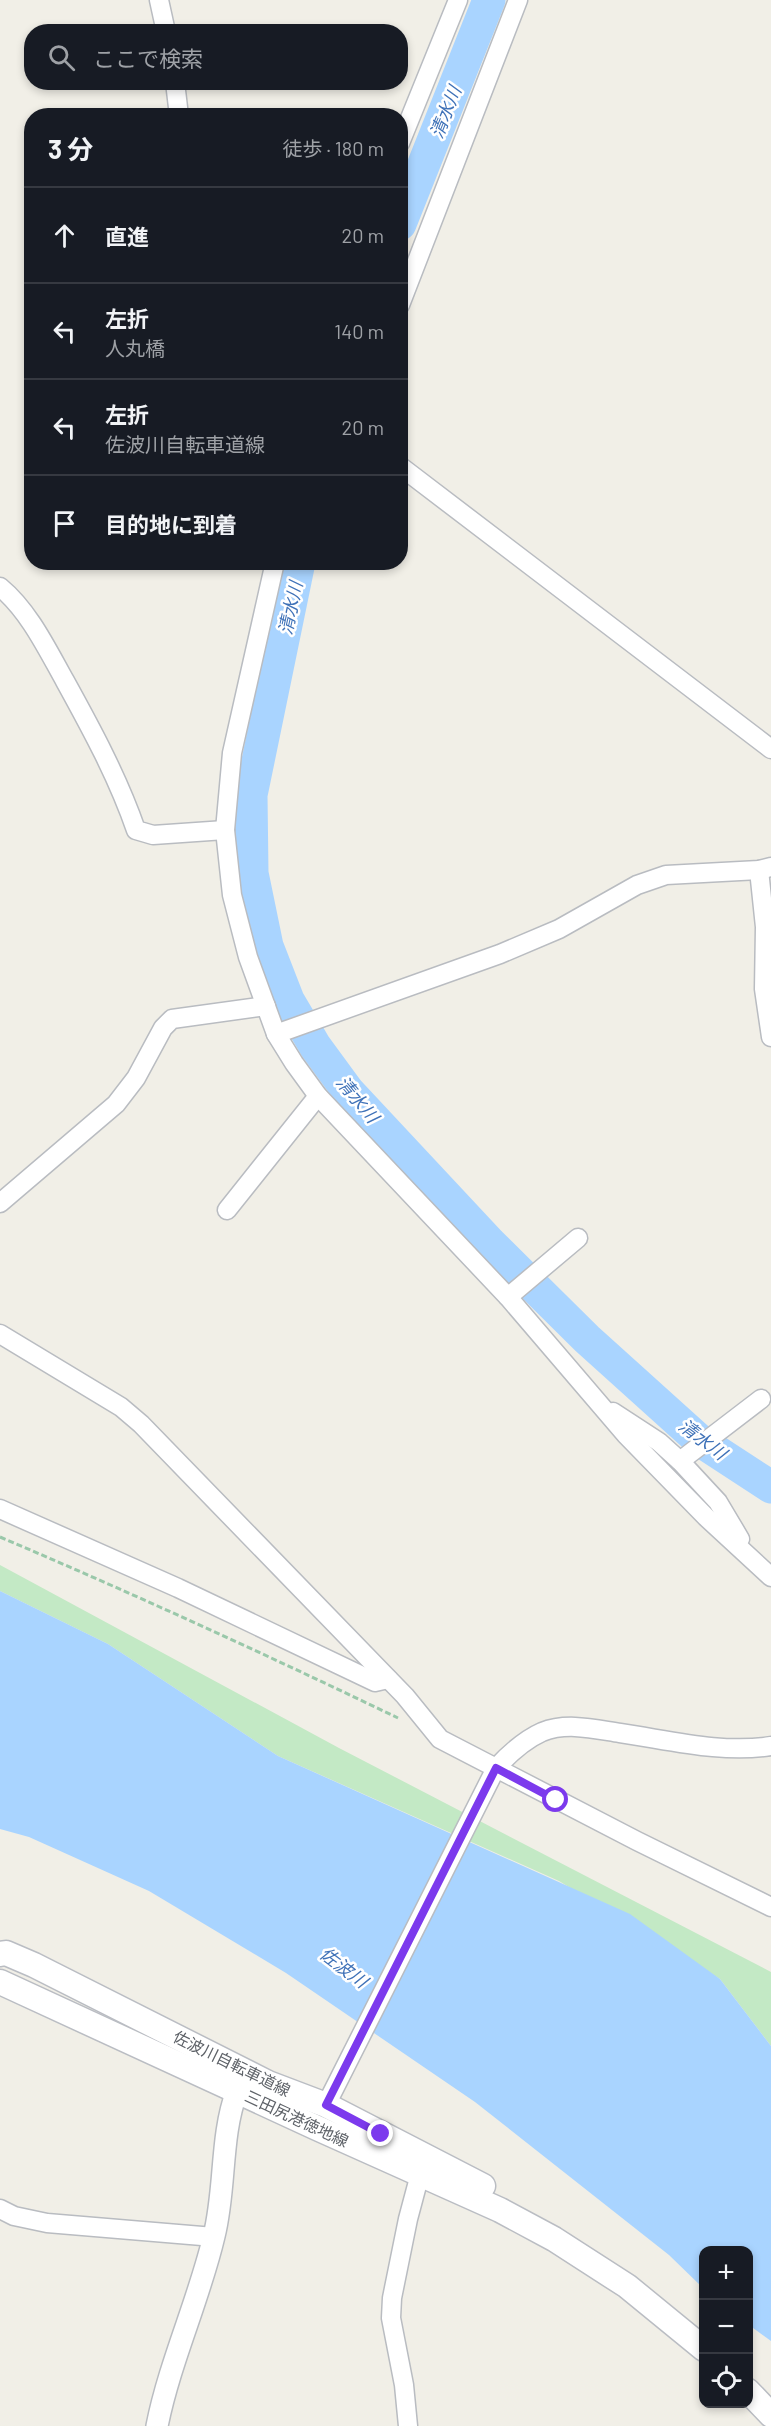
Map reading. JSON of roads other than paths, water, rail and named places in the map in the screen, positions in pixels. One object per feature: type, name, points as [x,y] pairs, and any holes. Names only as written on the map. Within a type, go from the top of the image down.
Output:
[{"type":"main road","name":"佐波川自転車道線","points":[[0,1954],[6,1953],[34,1965],[268,2083],[330,2098],[449,2168],[497,2201]]},
{"type":"main road","name":"三田尻港徳地線","points":[[0,1982],[420,2174],[497,2201],[627,2286],[699,2345]]},
{"type":"main road","points":[[753,2396],[771,2415]]},
{"type":"street","points":[[159,0],[164,24]]},
{"type":"street","points":[[408,123],[458,0]]},
{"type":"street","points":[[408,284],[519,0]]},
{"type":"street","points":[[176,90],[178,108]]},
{"type":"street","points":[[408,472],[771,749]]},
{"type":"street","points":[[273,570],[232,753],[225,830],[232,895],[248,957],[266,1006],[294,1063],[318,1096],[508,1296],[626,1435],[706,1517],[771,1577]]},
{"type":"street","points":[[0,587],[30,621],[51,656],[103,750],[136,830],[153,835],[225,830]]},
{"type":"street","points":[[280,1032],[500,954],[559,929],[637,885],[666,875],[765,868],[764,989],[771,1037]]},
{"type":"street","points":[[0,1203],[116,1104],[136,1078],[163,1028],[172,1018],[266,1006]]},
{"type":"street","points":[[227,1210],[318,1096]]},
{"type":"street","points":[[508,1296],[578,1238]]},
{"type":"street","points":[[0,1334],[72,1375],[128,1412],[388,1679],[440,1739],[771,1907]]},
{"type":"street","points":[[680,1461],[761,1399]]},
{"type":"street","points":[[599,1405],[659,1442],[680,1461],[718,1502],[748,1554]]},
{"type":"street","points":[[0,1509],[178,1588],[375,1682],[388,1679]]},
{"type":"street","points":[[330,2098],[496,1768],[514,1749],[543,1732],[572,1726],[724,1748],[755,1749],[771,1746]]},
{"type":"street","points":[[157,2426],[214,2237],[223,2192],[230,2110],[237,2091]]},
{"type":"street","points":[[408,2426],[404,2385],[391,2318],[392,2298],[420,2174]]},
{"type":"street","points":[[0,2209],[14,2216],[47,2223],[214,2237]]},
{"type":"water","name":"佐波川","points":[[0,1591],[108,1644],[278,1756],[630,1914],[720,1979],[771,2046],[771,2341],[753,2328],[753,2246],[699,2246],[699,2284],[669,2255],[475,2102],[286,1973],[149,1891],[29,1837],[0,1829]]},
{"type":"waterway","name":"清水川","points":[[408,204],[489,0]]},
{"type":"waterway","name":"清水川","points":[[297,570],[251,795],[252,873],[267,946],[288,1000],[315,1046],[348,1091],[490,1243],[587,1339],[699,1440],[771,1487]]}]
